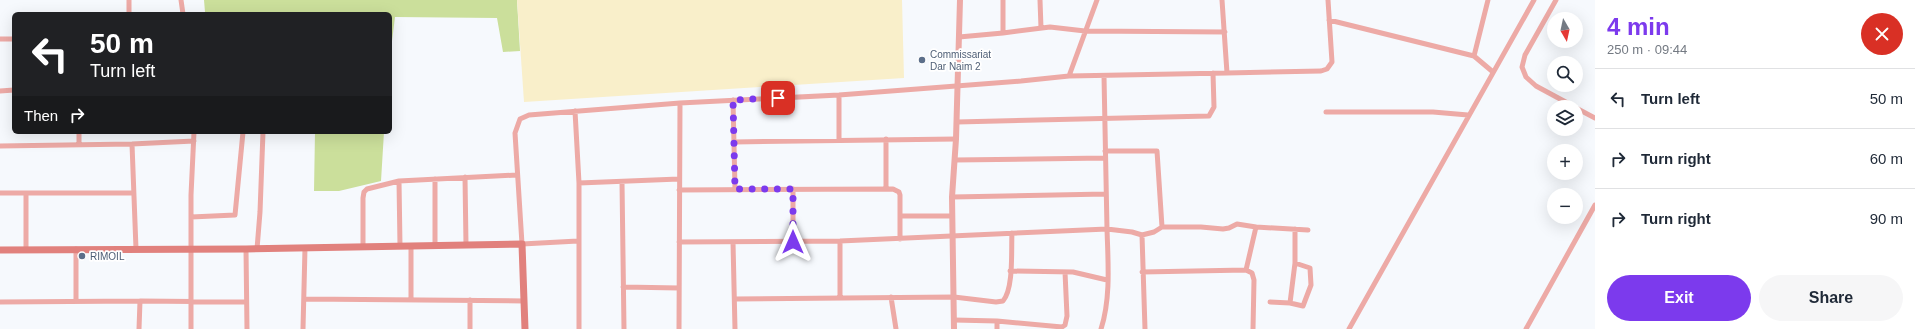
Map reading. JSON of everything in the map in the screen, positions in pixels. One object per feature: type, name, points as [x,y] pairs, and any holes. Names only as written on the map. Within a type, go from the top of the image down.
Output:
[{"type":"main road","points":[[0,250],[256,249],[522,244],[526,329]]},
{"type":"street","points":[[129,0],[129,12]]},
{"type":"street","points":[[181,0],[183,12]]},
{"type":"street","points":[[954,329],[952,197],[957,122],[960,0]]},
{"type":"street","points":[[1003,0],[1003,33]]},
{"type":"street","points":[[1040,0],[1041,28]]},
{"type":"street","points":[[1069,76],[1084,31],[1097,0]]},
{"type":"street","points":[[1222,0],[1227,73]]},
{"type":"street","points":[[578,241],[522,244],[515,133],[520,119],[529,115],[680,103],[839,95],[1069,76],[1321,71],[1327,69],[1332,62],[1328,0]]},
{"type":"street","points":[[1474,56],[1488,0]]},
{"type":"street","points":[[1349,329],[1534,0]]},
{"type":"street","points":[[1556,0],[1525,55],[1522,67],[1526,77],[1536,86],[1563,100]]},
{"type":"street","points":[[1329,20],[1474,56],[1493,72]]},
{"type":"street","points":[[959,37],[1041,28],[1059,28],[1084,31],[1225,32]]},
{"type":"street","points":[[0,39],[12,39]]},
{"type":"street","points":[[957,122],[1209,116],[1214,107],[1213,73]]},
{"type":"street","points":[[1101,329],[1106,312],[1107,280],[1104,76]]},
{"type":"street","points":[[0,90],[12,90]]},
{"type":"street","points":[[839,95],[839,140]]},
{"type":"street","points":[[733,100],[735,189]]},
{"type":"street","points":[[679,329],[680,103]]},
{"type":"street","points":[[575,111],[579,183],[579,329]]},
{"type":"street","points":[[1583,111],[1595,118]]},
{"type":"street","points":[[1326,112],[1433,112],[1468,115]]},
{"type":"street","points":[[79,134],[79,144]]},
{"type":"street","points":[[191,329],[191,217],[194,134]]},
{"type":"street","points":[[191,217],[231,217],[235,215],[243,134]]},
{"type":"street","points":[[256,249],[260,212],[263,134]]},
{"type":"street","points":[[886,139],[886,189]]},
{"type":"street","points":[[734,142],[956,139]]},
{"type":"street","points":[[0,146],[132,144],[194,141]]},
{"type":"street","points":[[132,144],[136,249]]},
{"type":"street","points":[[1105,151],[1158,151],[1162,227]]},
{"type":"street","points":[[955,160],[1105,158]]},
{"type":"street","points":[[363,247],[364,192],[374,187],[399,181],[517,175]]},
{"type":"street","points":[[464,177],[466,245]]},
{"type":"street","points":[[435,179],[435,245]]},
{"type":"street","points":[[579,183],[680,179]]},
{"type":"street","points":[[399,181],[400,246]]},
{"type":"street","points":[[622,182],[624,329]]},
{"type":"street","points":[[793,189],[793,242]]},
{"type":"street","points":[[680,190],[893,189],[899,192],[900,239]]},
{"type":"street","points":[[26,193],[26,250]]},
{"type":"street","points":[[0,194],[133,193]]},
{"type":"street","points":[[952,197],[1106,194]]},
{"type":"street","points":[[1526,329],[1595,205]]},
{"type":"street","points":[[900,216],[952,216]]},
{"type":"street","points":[[679,242],[840,241],[1107,229],[1132,232],[1142,235],[1154,232],[1162,227],[1201,226],[1223,229],[1237,224],[1256,227],[1308,230]]},
{"type":"street","points":[[1246,270],[1256,227]]},
{"type":"street","points":[[1290,303],[1295,263],[1294,229]]},
{"type":"street","points":[[735,299],[954,297],[996,302],[1003,301],[1010,285],[1012,233]]},
{"type":"street","points":[[1142,235],[1145,329]]},
{"type":"street","points":[[840,241],[840,298]]},
{"type":"street","points":[[733,242],[735,329]]},
{"type":"street","points":[[411,246],[411,300]]},
{"type":"street","points":[[303,329],[305,248]]},
{"type":"street","points":[[76,249],[76,301]]},
{"type":"street","points":[[246,249],[247,329]]},
{"type":"street","points":[[1270,302],[1290,303],[1303,306],[1311,285],[1310,268],[1295,263]]},
{"type":"street","points":[[1142,272],[1246,270],[1254,275],[1253,329]]},
{"type":"street","points":[[1010,271],[1065,272],[1107,280]]},
{"type":"street","points":[[954,320],[997,321],[1062,327],[1065,325],[1067,316],[1065,272]]},
{"type":"street","points":[[623,287],[679,288]]},
{"type":"street","points":[[890,297],[896,329]]},
{"type":"street","points":[[304,299],[524,301]]},
{"type":"street","points":[[0,302],[191,300],[246,302]]},
{"type":"street","points":[[470,300],[470,329]]},
{"type":"street","points":[[139,329],[140,301]]},
{"type":"street","points":[[997,321],[997,329]]},
{"type":"green space","points":[[204,0],[517,0],[520,51],[503,52],[497,18],[395,17],[392,41],[392,12],[205,12]]},
{"type":"green space","points":[[315,134],[384,134],[381,181],[339,191],[314,191]]},
{"type":"sand","points":[[517,0],[902,0],[904,78],[524,102]]},
{"type":"place","name":"Commissariat Dar Naim 2","points":[[922,60]]},
{"type":"place","name":"RIMOIL","points":[[82,256]]},
{"type":"route","points":[[778,98],[733,100],[735,189],[793,189],[793,242]]}]
